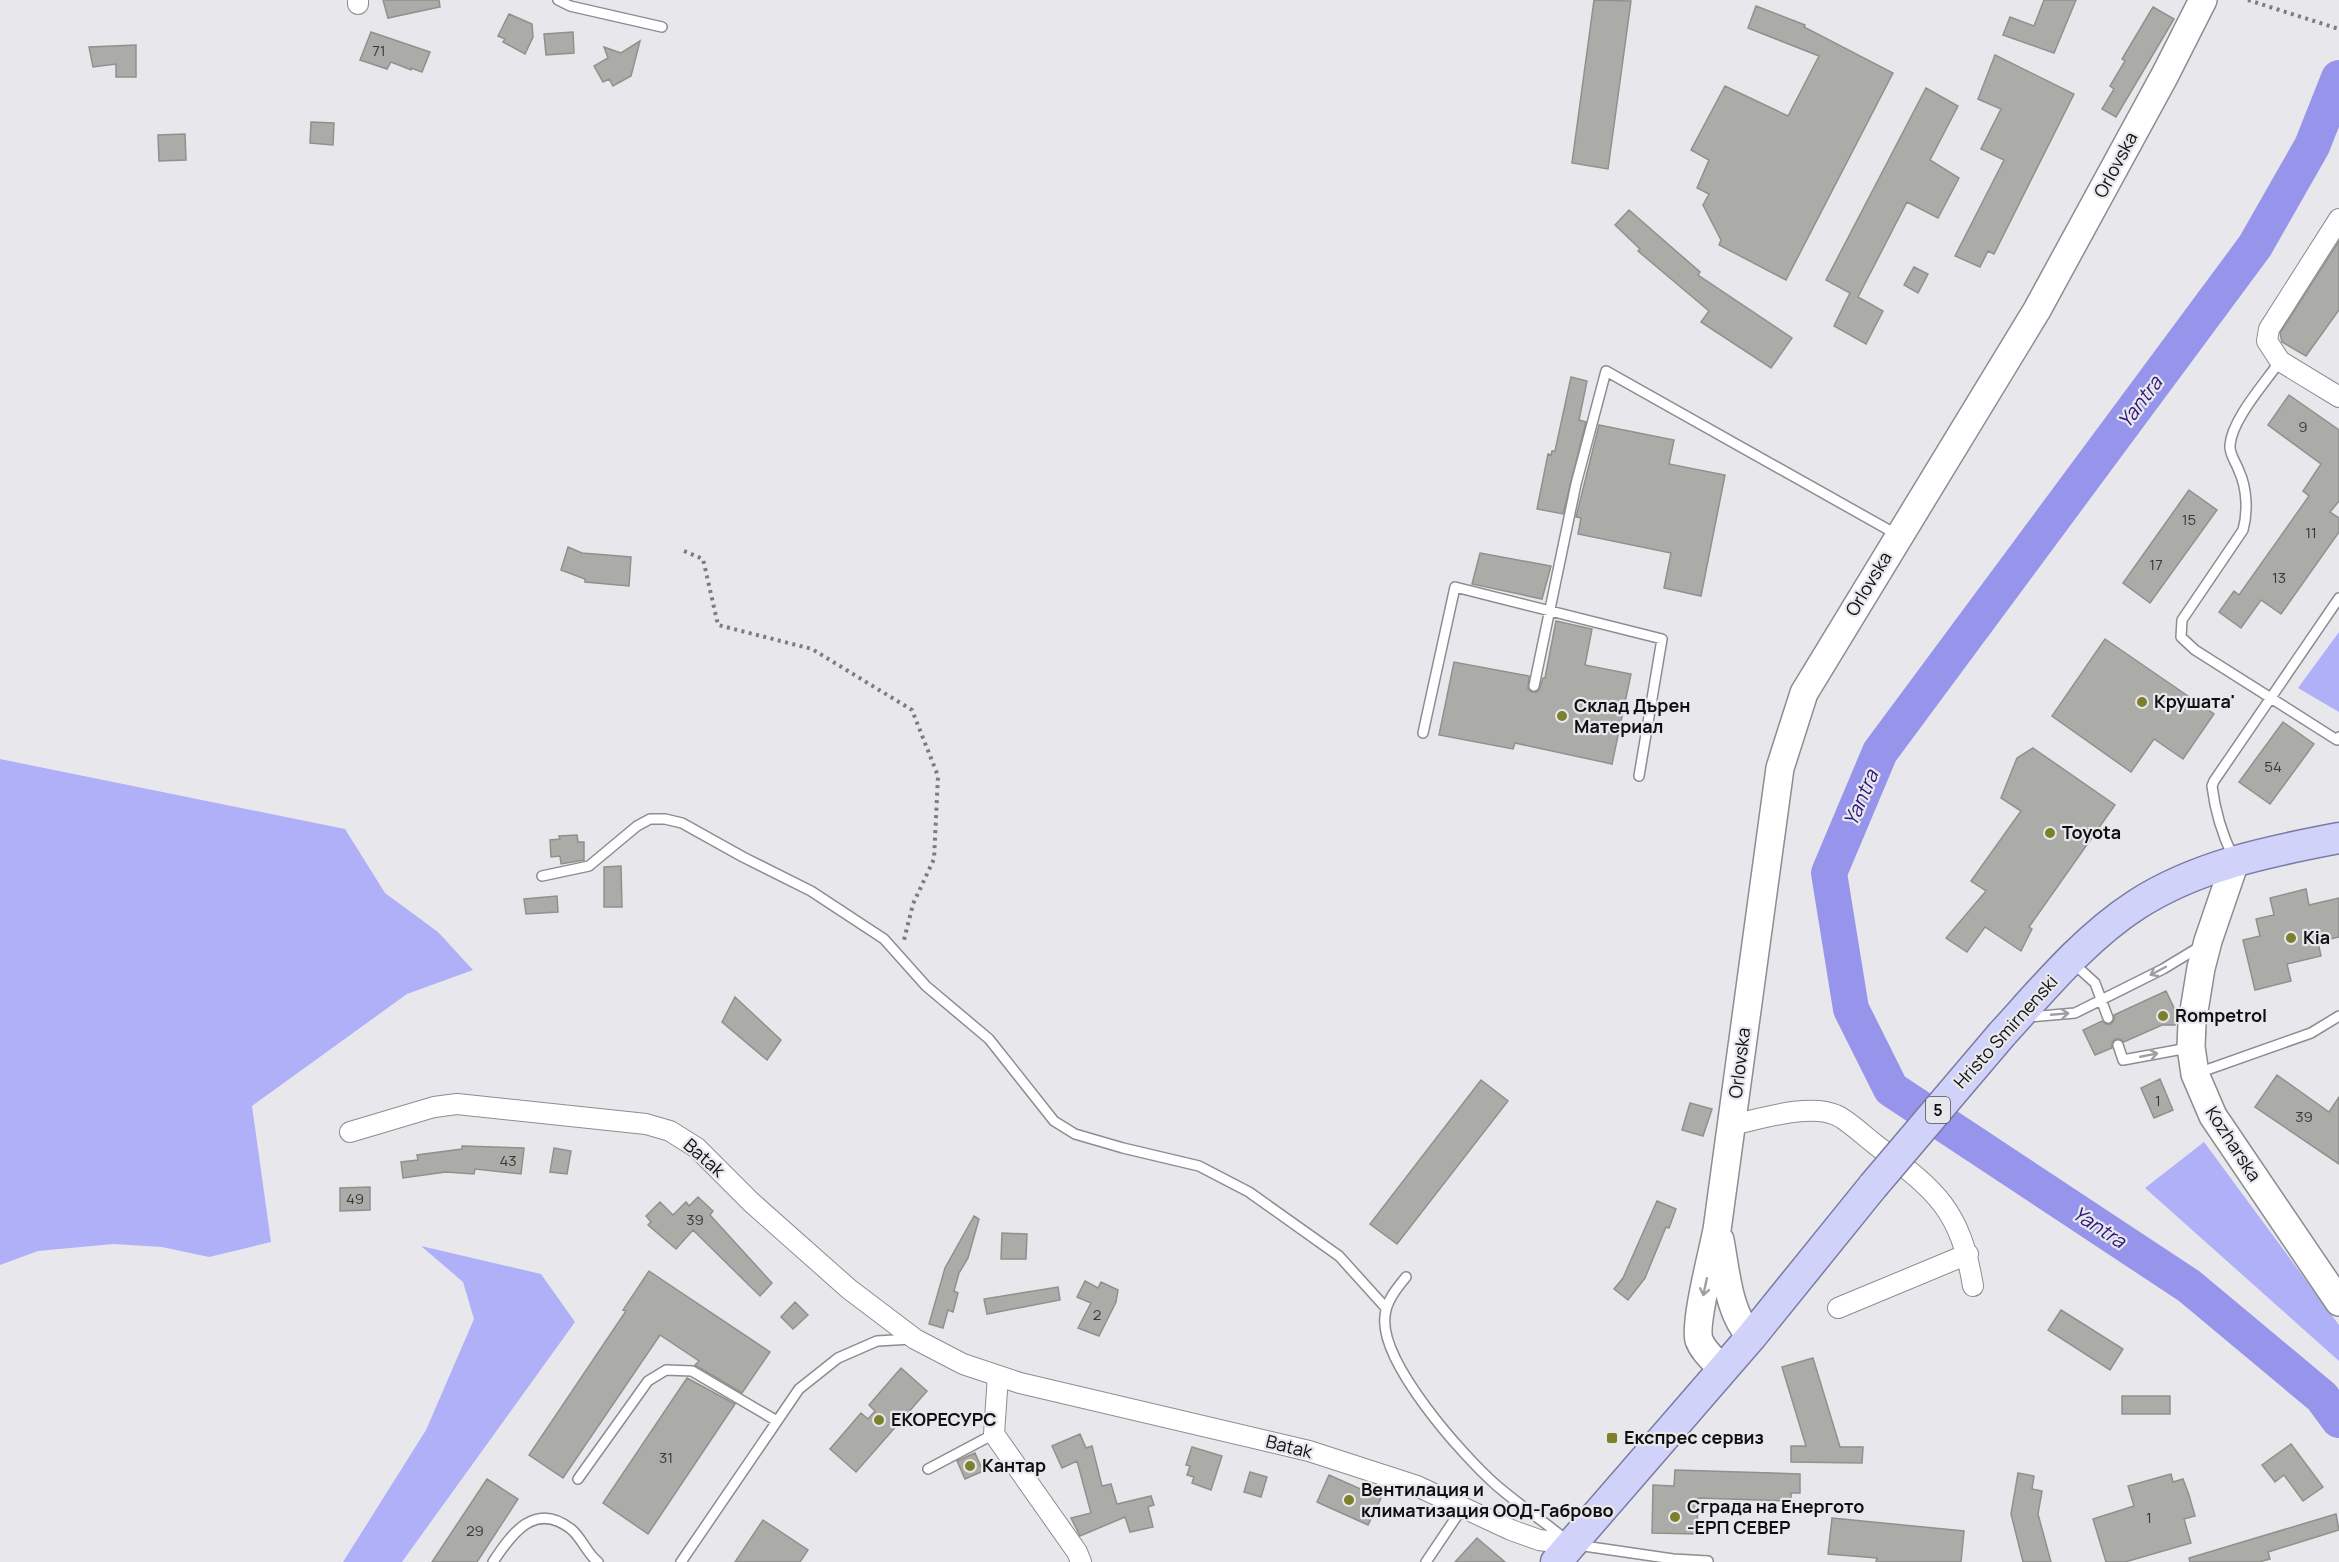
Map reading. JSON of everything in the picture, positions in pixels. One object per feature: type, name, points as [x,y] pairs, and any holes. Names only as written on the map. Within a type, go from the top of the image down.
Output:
[{"type":"main road","name":"Hristo Smirnenski","points":[[1751,1337],[1873,1186],[2009,1026],[2108,926],[2162,890],[2192,876],[2235,862],[2339,838]]},
{"type":"main road","name":"5","points":[[1564,1553],[1751,1337]]},
{"type":"street","name":"Orlovska","points":[[1722,1369],[1703,1349],[1698,1337],[1703,1296],[1717,1230],[1780,768],[1804,693],[1898,535],[2037,310],[2165,75],[2203,0]]},
{"type":"street","points":[[2339,219],[2267,333],[2266,341],[2280,361],[2339,398]]},
{"type":"street","name":"Kozharska","points":[[2235,862],[2208,941],[2192,1023],[2191,1047],[2195,1074],[2213,1116],[2339,1302]]},
{"type":"street","name":"Batak","points":[[350,1132],[434,1107],[457,1104],[646,1124],[670,1131],[698,1148],[751,1202],[849,1289],[915,1339],[963,1364],[1020,1383],[1309,1451],[1389,1476],[1539,1540],[1564,1553]]},
{"type":"street","points":[[1732,1125],[1789,1113],[1816,1112],[1836,1115],[1919,1178],[1946,1206],[1958,1227],[1968,1254],[1973,1286]]},
{"type":"street","name":"Orlovska","points":[[1717,1230],[1736,1315],[1751,1337]]},
{"type":"street","points":[[1838,1308],[1968,1254]]},
{"type":"street","points":[[998,1376],[994,1434],[1077,1552],[1081,1562]]},
{"type":"lane","points":[[558,0],[570,6],[662,27]]},
{"type":"lane","points":[[2280,361],[2236,424],[2230,443],[2230,452],[2240,472],[2245,500],[2247,516],[2243,530],[2182,620],[2181,638],[2194,650],[2270,699],[2337,740],[2339,737]]},
{"type":"lane","points":[[1534,686],[1576,484],[1606,371],[1898,535]]},
{"type":"lane","points":[[1423,733],[1455,587],[1550,609],[1662,639],[1639,776]]},
{"type":"lane","points":[[2235,862],[2222,834],[2212,786],[2339,598]]},
{"type":"lane","points":[[542,876],[590,866],[637,826],[650,819],[665,819],[682,823],[811,891],[884,939],[927,986],[989,1039],[1054,1121],[1085,1137],[1199,1166],[1249,1192],[1339,1256],[1386,1308]]},
{"type":"lane","points":[[2009,1026],[2075,1013],[2163,969],[2208,941]]},
{"type":"lane","points":[[2071,961],[2095,983],[2108,1018]]},
{"type":"lane","points":[[2195,1074],[2311,1033],[2339,1016]]},
{"type":"lane","points":[[2118,1045],[2123,1060],[2191,1047]]},
{"type":"lane","points":[[1406,1277],[1393,1295],[1384,1317],[1387,1338],[1403,1373],[1467,1458],[1564,1553],[1613,1551],[1708,1561]]},
{"type":"lane","points":[[681,1562],[800,1389],[838,1358],[877,1341],[915,1339]]},
{"type":"lane","points":[[578,1479],[648,1381],[666,1370],[692,1371],[777,1421]]},
{"type":"lane","points":[[928,1469],[994,1434]]},
{"type":"lane","points":[[1426,1562],[1462,1507]]},
{"type":"lane","points":[[494,1562],[508,1539],[529,1520],[551,1518],[571,1529],[596,1561]]},
{"type":"path","points":[[2248,0],[2339,29]]},
{"type":"path","points":[[684,551],[703,559],[718,625],[812,648],[912,710],[938,776],[934,859],[913,904],[900,956]]},
{"type":"shaded area","points":[[2339,632],[2339,712],[2298,688]]},
{"type":"shaded area","points":[[0,759],[345,829],[385,893],[438,932],[473,970],[407,994],[252,1106],[271,1242],[209,1257],[162,1247],[113,1244],[38,1251],[0,1265]]},
{"type":"shaded area","points":[[2204,1142],[2339,1325],[2339,1361],[2145,1188]]},
{"type":"shaded area","points":[[421,1246],[541,1274],[575,1322],[402,1562],[343,1562],[426,1430],[474,1319],[463,1282]]},
{"type":"building","points":[[383,0],[439,0],[440,7],[388,18]]},
{"type":"building","points":[[1594,0],[1631,1],[1608,169],[1572,163]]},
{"type":"building","points":[[2044,0],[2076,0],[2054,53],[2003,35],[2010,17],[2034,26]]},
{"type":"building","points":[[1756,6],[1805,25],[1804,27],[1893,73],[1786,280],[1719,245],[1721,240],[1703,205],[1709,194],[1697,188],[1709,160],[1691,150],[1725,86],[1788,116],[1819,56],[1748,28]]},
{"type":"building","points":[[2153,7],[2174,19],[2116,117],[2102,109],[2114,89],[2110,86],[2125,61],[2122,59]]},
{"type":"building","points":[[509,14],[532,24],[533,37],[525,54],[503,42],[505,39],[498,36]]},
{"type":"building","points":[[371,32],[430,52],[422,72],[391,62],[387,69],[360,60]]},
{"type":"building","points":[[573,32],[574,53],[546,55],[544,34]]},
{"type":"building","points":[[640,41],[631,76],[613,86],[609,79],[603,82],[594,66],[608,58],[604,47],[621,53]]},
{"type":"building","points":[[136,45],[136,77],[116,77],[116,64],[93,67],[89,47]]},
{"type":"building","points":[[1995,55],[2074,94],[1994,254],[1988,251],[1980,267],[1955,256],[2004,160],[1981,149],[2001,109],[1978,99]]},
{"type":"building","points":[[1926,88],[1958,106],[1930,160],[1959,178],[1938,218],[1907,202],[1858,297],[1883,311],[1866,344],[1834,326],[1850,293],[1826,280]]},
{"type":"building","points":[[311,122],[334,123],[333,145],[310,143]]},
{"type":"building","points":[[185,134],[186,160],[159,161],[158,135]]},
{"type":"building","points":[[1629,210],[1700,272],[1698,275],[1792,338],[1771,368],[1701,322],[1709,311],[1638,251],[1640,249],[1615,225]]},
{"type":"building","points":[[2339,241],[2339,310],[2306,356],[2282,342],[2280,333]]},
{"type":"building","points":[[1914,267],[1928,274],[1918,293],[1904,285]]},
{"type":"building","points":[[1571,377],[1587,381],[1579,420],[1586,422],[1563,514],[1537,509],[1548,454],[1551,455],[1552,451],[1555,451]]},
{"type":"building","points":[[2289,395],[2339,430],[2339,501],[2330,512],[2339,518],[2339,532],[2281,614],[2261,600],[2241,628],[2219,612],[2234,591],[2239,595],[2309,496],[2303,491],[2321,464],[2268,425]]},
{"type":"building","points":[[1599,425],[1674,440],[1669,464],[1725,475],[1701,596],[1664,588],[1671,553],[1578,534],[1581,518],[1576,517]]},
{"type":"building","points":[[2189,490],[2217,510],[2150,603],[2123,583]]},
{"type":"building","points":[[568,547],[582,553],[631,557],[629,586],[585,582],[585,579],[561,570]]},
{"type":"building","points":[[1480,553],[1551,566],[1542,599],[1472,584]]},
{"type":"building","points":[[1556,621],[1592,629],[1585,665],[1631,674],[1612,764],[1515,743],[1513,749],[1439,735],[1454,662],[1529,676],[1528,689],[1537,692],[1545,678]]},
{"type":"building","name":"Крушата'","points":[[2105,639],[2214,714],[2183,759],[2154,739],[2131,772],[2052,716]]},
{"type":"building","points":[[2283,722],[2314,744],[2270,804],[2239,782]]},
{"type":"building","name":"Toyota","points":[[2033,748],[2115,805],[2029,927],[2032,929],[2021,951],[1985,927],[1967,952],[1946,938],[1986,891],[1971,881],[2021,811],[2001,798],[2017,758]]},
{"type":"building","points":[[577,835],[578,842],[584,842],[584,860],[561,864],[560,856],[551,857],[550,840],[560,839],[559,836]]},
{"type":"building","points":[[621,866],[622,907],[604,907],[604,867]]},
{"type":"building","name":"Kia","points":[[2306,889],[2309,905],[2339,898],[2339,937],[2318,942],[2321,956],[2287,964],[2291,981],[2255,990],[2243,940],[2260,936],[2256,919],[2274,915],[2270,898]]},
{"type":"building","points":[[557,896],[558,912],[526,914],[524,899]]},
{"type":"building","points":[[2166,991],[2176,1012],[2175,1025],[2162,1025],[2124,1042],[2115,1039],[2112,1048],[2095,1055],[2083,1030],[2102,1021],[2111,1024],[2114,1015]]},
{"type":"building","points":[[735,997],[781,1040],[767,1060],[722,1022]]},
{"type":"building","points":[[2277,1075],[2329,1112],[2339,1097],[2339,1164],[2255,1107]]},
{"type":"building","points":[[2160,1079],[2173,1110],[2154,1118],[2141,1088]]},
{"type":"building","points":[[1481,1080],[1508,1101],[1397,1244],[1370,1224]]},
{"type":"building","points":[[1690,1103],[1712,1109],[1703,1136],[1682,1130]]},
{"type":"building","points":[[462,1146],[524,1148],[521,1174],[475,1169],[474,1174],[446,1172],[403,1178],[401,1162],[418,1160],[417,1155],[462,1149]]},
{"type":"building","points":[[554,1148],[571,1151],[567,1174],[550,1172]]},
{"type":"building","points":[[370,1187],[370,1210],[340,1211],[340,1188]]},
{"type":"building","points":[[698,1197],[713,1211],[710,1215],[772,1283],[760,1296],[693,1230],[676,1249],[648,1225],[651,1222],[646,1216],[660,1202],[673,1215],[686,1202],[689,1206]]},
{"type":"building","points":[[1657,1201],[1676,1209],[1645,1278],[1628,1300],[1614,1289],[1623,1278]]},
{"type":"building","points":[[974,1216],[979,1219],[968,1258],[959,1273],[954,1291],[958,1293],[953,1312],[948,1310],[943,1328],[929,1324],[945,1268]]},
{"type":"building","points":[[1002,1233],[1027,1234],[1026,1259],[1001,1259]]},
{"type":"building","points":[[649,1271],[770,1352],[742,1393],[695,1365],[699,1361],[660,1335],[563,1478],[529,1455],[626,1311],[623,1310]]},
{"type":"building","points":[[1085,1281],[1098,1288],[1101,1282],[1118,1290],[1116,1302],[1099,1336],[1078,1328],[1091,1303],[1077,1297]]},
{"type":"building","points":[[1058,1287],[1060,1300],[987,1314],[984,1299]]},
{"type":"building","points":[[795,1302],[808,1315],[793,1329],[781,1317]]},
{"type":"building","points":[[2061,1310],[2123,1349],[2110,1370],[2048,1330]]},
{"type":"building","points":[[1813,1358],[1840,1447],[1863,1447],[1862,1463],[1791,1462],[1791,1446],[1806,1446],[1782,1367]]},
{"type":"building","name":"ЕКОРЕСУРС","points":[[901,1368],[927,1391],[856,1472],[830,1449],[861,1413],[868,1419],[875,1411],[869,1405]]},
{"type":"building","points":[[687,1378],[735,1404],[648,1534],[603,1503]]},
{"type":"building","points":[[2122,1396],[2170,1396],[2170,1414],[2122,1414]]},
{"type":"building","points":[[1080,1434],[1086,1448],[1092,1446],[1102,1486],[1111,1484],[1117,1504],[1151,1496],[1154,1505],[1148,1507],[1153,1527],[1130,1532],[1125,1517],[1080,1536],[1071,1518],[1091,1513],[1077,1461],[1062,1468],[1052,1446]]},
{"type":"building","points":[[2291,1444],[2323,1487],[2303,1501],[2284,1475],[2275,1482],[2262,1465]]},
{"type":"building","points":[[1192,1447],[1222,1456],[1211,1490],[1192,1483],[1194,1477],[1187,1475],[1190,1466],[1186,1465]]},
{"type":"building","name":"Кантар","points":[[975,1453],[983,1471],[965,1479],[957,1461]]},
{"type":"building","name":"Сграда на Енергото -ЕРП СЕВЕР","points":[[1675,1470],[1800,1474],[1800,1493],[1791,1493],[1791,1501],[1698,1498],[1697,1534],[1652,1533],[1653,1485],[1674,1486]]},
{"type":"building","points":[[1250,1472],[1267,1477],[1261,1497],[1244,1492]]},
{"type":"building","points":[[2018,1473],[2034,1476],[2032,1489],[2042,1491],[2038,1514],[2051,1562],[2023,1562],[2011,1514]]},
{"type":"building","points":[[2171,1474],[2173,1482],[2183,1479],[2189,1495],[2195,1516],[2184,1519],[2191,1543],[2125,1562],[2106,1562],[2093,1519],[2134,1506],[2128,1486]]},
{"type":"building","name":"Вентилация и климатизация ООД-Габрово","points":[[1329,1475],[1381,1498],[1368,1525],[1317,1502]]},
{"type":"building","points":[[487,1479],[518,1499],[477,1562],[432,1562]]},
{"type":"building","points":[[2336,1514],[2339,1530],[2268,1552],[2270,1559],[2259,1562],[2190,1562],[2189,1558]]},
{"type":"building","points":[[1832,1518],[1964,1531],[1961,1562],[1876,1562],[1877,1558],[1828,1554]]},
{"type":"building","points":[[763,1520],[808,1550],[800,1562],[735,1562]]},
{"type":"building","points":[[1477,1538],[1505,1562],[1455,1562]]},
{"type":"waterway","name":"Yantra","points":[[2339,78],[2312,146],[2255,246],[1880,752],[1829,873],[1851,1009],[1891,1089],[2189,1286],[2322,1397],[2339,1420]]},
{"type":"place","name":"Крушата'","points":[[2142,702]]},
{"type":"place","name":"Склад Дърен Материал","points":[[1562,716]]},
{"type":"place","name":"Toyota","points":[[2050,833]]},
{"type":"place","name":"Kia","points":[[2291,938]]},
{"type":"place","name":"Rompetrol","points":[[2163,1016]]},
{"type":"place","name":"ЕКОРЕСУРС","points":[[879,1420]]},
{"type":"place","name":"Експрес сервиз","points":[[1612,1438]]},
{"type":"place","name":"Кантар","points":[[970,1466]]},
{"type":"place","name":"Вентилация и климатизация ООД-Габрово","points":[[1349,1500]]},
{"type":"place","name":"Сграда на Енергото -ЕРП СЕВЕР","points":[[1675,1517]]}]
